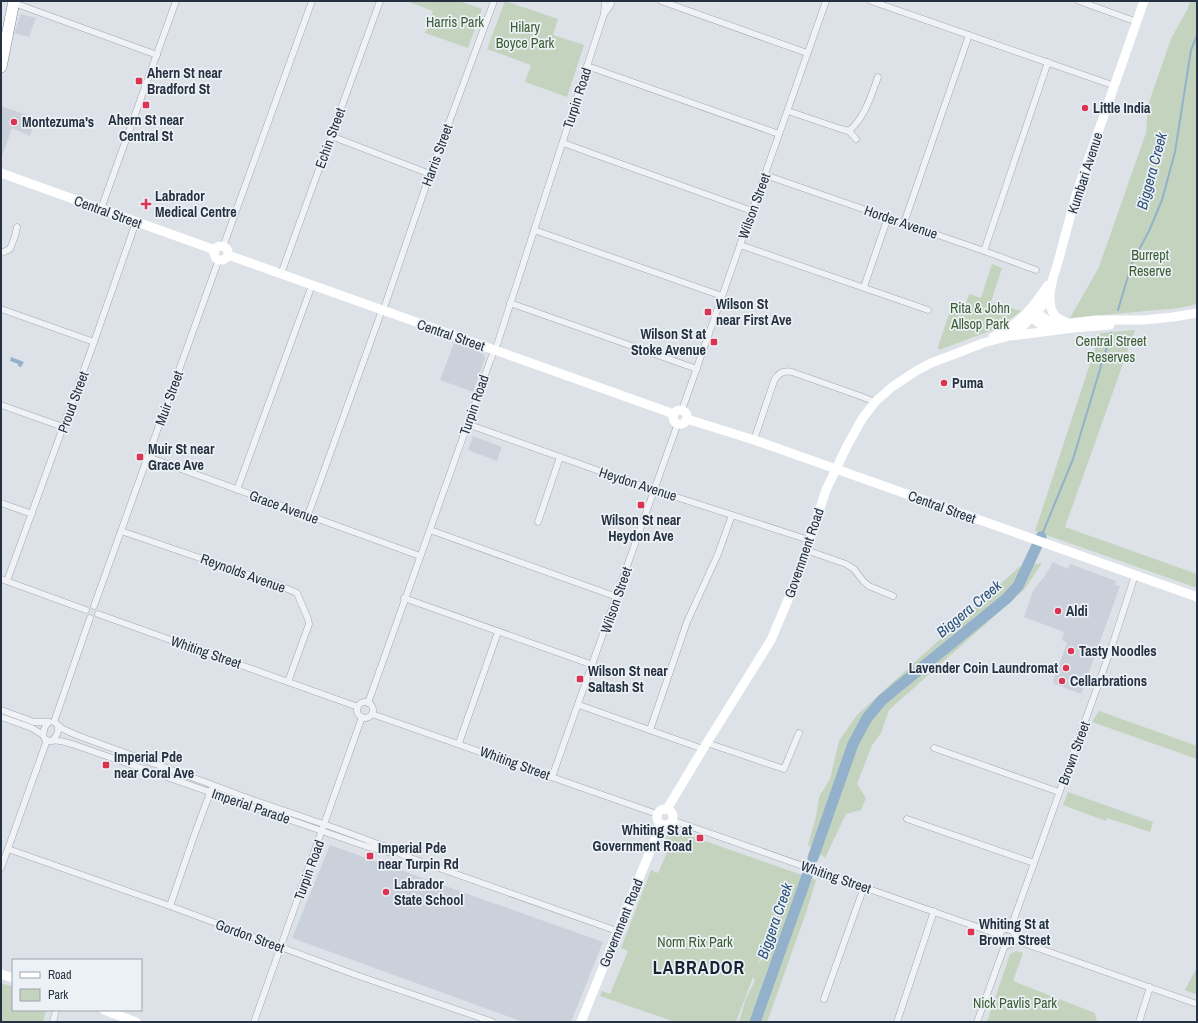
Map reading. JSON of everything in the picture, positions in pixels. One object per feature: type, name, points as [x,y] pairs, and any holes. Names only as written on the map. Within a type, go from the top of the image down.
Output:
[{"type":"highway","points":[[1,31],[12,2]]},
{"type":"highway","points":[[1,67],[12,2]]},
{"type":"main road","name":"Kumbari Avenue","points":[[1031,313],[1050,293],[1076,195],[1144,1]]},
{"type":"main road","name":"Central Street","points":[[1,173],[678,416],[682,423],[687,419],[754,440],[835,470],[1197,597]]},
{"type":"main road","name":"Kumbari Avenue","points":[[1031,313],[1053,278]]},
{"type":"main road","name":"Government Road","points":[[1050,293],[1050,305],[1053,313],[1058,319],[1074,326]]},
{"type":"main road","name":"Government Road","points":[[1031,313],[1040,324],[1050,328],[1124,324],[1197,313]]},
{"type":"main road","name":"Government Road","points":[[1006,337],[1022,327],[1031,313]]},
{"type":"main road","name":"Government Road","points":[[983,343],[1031,313]]},
{"type":"main road","name":"Government Road","points":[[667,809],[771,640],[796,580],[826,490],[862,420],[875,402],[892,387],[916,371],[931,363],[983,343],[1006,337],[1074,326]]},
{"type":"main road","points":[[667,809],[671,812],[673,817],[671,822],[666,825],[661,824],[657,820],[657,814],[661,810],[667,809]]},
{"type":"main road","name":"Government Road","points":[[581,1022],[661,824]]},
{"type":"main road","points":[[1,974],[12,978]]},
{"type":"main road","points":[[107,1011],[136,1022]]},
{"type":"street","name":"Muir Street","points":[[94,606],[312,1]]},
{"type":"street","name":"Echin Street","points":[[281,274],[380,1]]},
{"type":"street","name":"Harris Street","points":[[308,515],[383,311],[430,174],[494,1]]},
{"type":"street","name":"Turpin Road","points":[[368,703],[404,598],[495,350],[604,14],[605,1]]},
{"type":"street","name":"Turpin Road","points":[[604,14],[612,1]]},
{"type":"street","points":[[661,1],[807,53]]},
{"type":"street","name":"Wilson Street","points":[[552,777],[579,705],[678,416],[697,369],[826,1]]},
{"type":"street","points":[[871,1],[1115,86]]},
{"type":"street","points":[[1079,1],[1137,22]]},
{"type":"street","points":[[12,2],[157,55]]},
{"type":"street","points":[[101,209],[157,55],[174,2]]},
{"type":"street","points":[[904,223],[969,35]]},
{"type":"street","points":[[984,251],[1048,62]]},
{"type":"street","points":[[587,66],[779,134]]},
{"type":"street","points":[[849,131],[868,105],[878,76]]},
{"type":"street","points":[[788,111],[849,131],[856,139]]},
{"type":"street","points":[[331,136],[430,174]]},
{"type":"street","points":[[562,143],[752,211]]},
{"type":"street","name":"Horder Avenue","points":[[765,175],[1036,270]]},
{"type":"street","points":[[864,287],[888,217]]},
{"type":"street","name":"Proud Street","points":[[4,580],[32,514],[136,222]]},
{"type":"street","points":[[1,253],[3,254],[10,249],[17,227]]},
{"type":"street","points":[[534,230],[722,296]]},
{"type":"street","points":[[740,245],[928,310]]},
{"type":"street","points":[[238,490],[312,285]]},
{"type":"street","points":[[510,303],[697,369]]},
{"type":"street","points":[[1,309],[94,342]]},
{"type":"street","points":[[754,440],[774,381],[778,375],[783,372],[792,372],[875,402]]},
{"type":"street","points":[[1,405],[63,428]]},
{"type":"street","name":"Heydon Avenue","points":[[467,424],[654,489],[809,540]]},
{"type":"street","name":"Grace Avenue","points":[[148,457],[420,556]]},
{"type":"street","points":[[538,522],[560,457]]},
{"type":"street","points":[[1,503],[32,514]]},
{"type":"street","points":[[650,730],[687,622],[718,554],[732,515]]},
{"type":"street","points":[[430,530],[617,597]]},
{"type":"street","name":"Reynolds Avenue","points":[[121,531],[276,584],[297,593],[309,624],[288,682]]},
{"type":"street","points":[[806,550],[846,564],[854,569],[869,586],[893,596]]},
{"type":"street","name":"Brown Street","points":[[1010,930],[1112,646],[1135,575]]},
{"type":"street","points":[[4,580],[86,610]]},
{"type":"street","points":[[404,598],[593,665]]},
{"type":"street","points":[[86,610],[90,606],[94,606],[98,610],[98,614],[94,618],[90,618]]},
{"type":"street","points":[[86,610],[86,614],[90,618]]},
{"type":"street","name":"Whiting Street","points":[[98,614],[358,707]]},
{"type":"street","points":[[48,738],[55,738],[57,734],[53,724],[90,618]]},
{"type":"street","points":[[459,743],[498,632]]},
{"type":"street","points":[[362,703],[368,703],[372,707],[372,714],[368,717],[362,717],[357,710],[358,707],[362,703]]},
{"type":"street","points":[[579,705],[650,730],[784,769],[799,733]]},
{"type":"street","name":"Imperial Parade","points":[[1,710],[34,722],[53,724],[76,735],[165,767],[324,828]]},
{"type":"street","name":"Whiting Street","points":[[372,714],[459,743],[657,814]]},
{"type":"street","name":"Imperial Parade","points":[[1,717],[32,728],[48,738],[72,744],[210,792],[394,850],[405,856],[617,931]]},
{"type":"street","name":"Turpin Road","points":[[254,1022],[324,828],[362,717]]},
{"type":"street","points":[[1,868],[48,738],[45,726],[53,724]]},
{"type":"street","points":[[934,748],[1060,792]]},
{"type":"street","points":[[162,776],[165,767]]},
{"type":"street","points":[[170,906],[213,785]]},
{"type":"street","points":[[907,819],[1034,863]]},
{"type":"street","name":"Whiting Street","points":[[672,820],[1000,935]]},
{"type":"street","name":"Gordon Street","points":[[8,849],[170,906],[356,975],[493,1022]]},
{"type":"street","points":[[824,999],[864,887]]},
{"type":"street","points":[[897,1022],[934,912]]},
{"type":"street","points":[[1010,930],[1015,934],[1015,940],[1012,944],[1005,945],[1000,941],[1000,935],[1003,931],[1010,930]]},
{"type":"street","points":[[1015,940],[1197,1004]]},
{"type":"street","points":[[978,1022],[1005,945]]},
{"type":"street","points":[[1139,1022],[1150,987]]},
{"type":"street","points":[[52,1011],[52,1022]]},
{"type":"street","points":[[52,1022],[56,1011]]},
{"type":"shaded area","points":[[21,14],[36,18],[29,37],[14,33]]},
{"type":"shaded area","points":[[1,106],[36,118],[30,136],[12,128],[1,159]]},
{"type":"shaded area","points":[[454,343],[483,353],[485,358],[473,392],[440,380]]},
{"type":"shaded area","points":[[473,436],[502,447],[497,461],[468,450]]},
{"type":"shaded area","points":[[1053,562],[1068,569],[1070,564],[1116,581],[1115,585],[1120,586],[1081,694],[1055,684],[1053,681],[1067,643],[1062,640],[1064,632],[1024,617],[1033,591]]},
{"type":"shaded area","name":"Labrador State School","points":[[330,845],[603,942],[571,1022],[523,1022],[292,938]]},
{"type":"green space","name":"Harris Park","points":[[406,1],[460,1],[482,9],[468,48],[425,33],[433,11]]},
{"type":"green space","name":"Hilary Boyce Park","points":[[505,1],[558,19],[553,35],[584,45],[567,97],[525,82],[531,65],[487,49]]},
{"type":"green space","name":"Burrept Reserve","points":[[1190,1],[1197,1],[1197,304],[1179,308],[1070,318],[1099,267],[1146,133],[1148,105],[1171,39],[1187,10]]},
{"type":"green space","name":"Rita & John Allsop Park","points":[[992,264],[1002,268],[991,302],[1021,311],[998,328],[939,350],[938,347],[953,302],[965,306],[969,294],[981,298]]},
{"type":"green space","name":"Central Street Reserves","points":[[1135,330],[1065,527],[1197,574],[1197,588],[1035,531],[1100,333]]},
{"type":"green space","points":[[1042,563],[1024,590],[889,710],[881,733],[872,745],[857,784],[866,798],[861,810],[846,814],[825,858],[808,845],[816,817],[819,797],[830,779],[839,741],[857,715],[1019,567]]},
{"type":"green space","points":[[1099,711],[1197,746],[1197,759],[1092,722]]},
{"type":"green space","points":[[1068,792],[1153,822],[1150,832],[1107,818],[1106,821],[1063,805]]},
{"type":"green space","name":"Norm Rix Park","points":[[671,829],[816,880],[806,913],[767,1022],[739,1022],[745,1001],[755,980],[753,977],[736,1022],[675,1022],[600,996],[602,991],[610,994],[628,951],[621,948],[651,870],[658,873],[669,848],[663,844],[669,830]],"holes":[[[788,884],[763,958],[758,964]]]},
{"type":"green space","name":"Nick Pavlis Park","points":[[1016,951],[1023,953],[1013,981],[1095,1013],[1097,1022],[987,1022],[1010,954]]},
{"type":"green space","points":[[1197,967],[1197,995],[1185,990]]},
{"type":"green space","points":[[1,983],[12,987],[12,1011],[46,1011],[43,1022],[1,1022]]},
{"type":"water","points":[[11,357],[24,362],[21,367],[10,361]]},
{"type":"waterway","name":"Biggera Creek","points":[[1118,310],[1132,263],[1149,231],[1162,200],[1175,152],[1191,50],[1197,35]]},
{"type":"waterway","name":"Biggera Creek","points":[[1041,537],[1073,459],[1111,333]]},
{"type":"waterway","name":"Biggera Creek","points":[[813,858],[853,744],[867,718],[882,700],[1006,599],[1018,586],[1041,537]]},
{"type":"waterway","name":"Biggera Creek","points":[[755,1022],[807,876]]},
{"type":"place","name":"Ahern St near Bradford St","points":[[139,81]]},
{"type":"place","name":"Ahern St near Central St","points":[[146,105]]},
{"type":"place","name":"Little India","points":[[1085,108]]},
{"type":"place","name":"Montezuma's","points":[[14,122]]},
{"type":"place","name":"Labrador Medical Centre","points":[[146,204]]},
{"type":"place","name":"Wilson St near First Ave","points":[[708,312]]},
{"type":"place","name":"Wilson St at Stoke Avenue","points":[[714,342]]},
{"type":"place","name":"Puma","points":[[944,383]]},
{"type":"place","name":"Muir St near Grace Ave","points":[[140,457]]},
{"type":"place","name":"Wilson St near Heydon Ave","points":[[641,505]]},
{"type":"place","name":"Aldi","points":[[1058,611]]},
{"type":"place","name":"Tasty Noodles","points":[[1071,651]]},
{"type":"place","name":"Lavender Coin Laundromat","points":[[1066,668]]},
{"type":"place","name":"Wilson St near Saltash St","points":[[580,679]]},
{"type":"place","name":"Cellarbrations","points":[[1062,681]]},
{"type":"place","name":"Imperial Pde near Coral Ave","points":[[106,765]]},
{"type":"place","name":"Whiting St at Government Road","points":[[700,838]]},
{"type":"place","name":"Imperial Pde near Turpin Rd","points":[[370,856]]},
{"type":"place","name":"Labrador State School","points":[[386,892]]},
{"type":"place","name":"Whiting St at Brown Street","points":[[971,932]]},
{"type":"district","name":"LABRADOR","points":[[699,968]]}]
